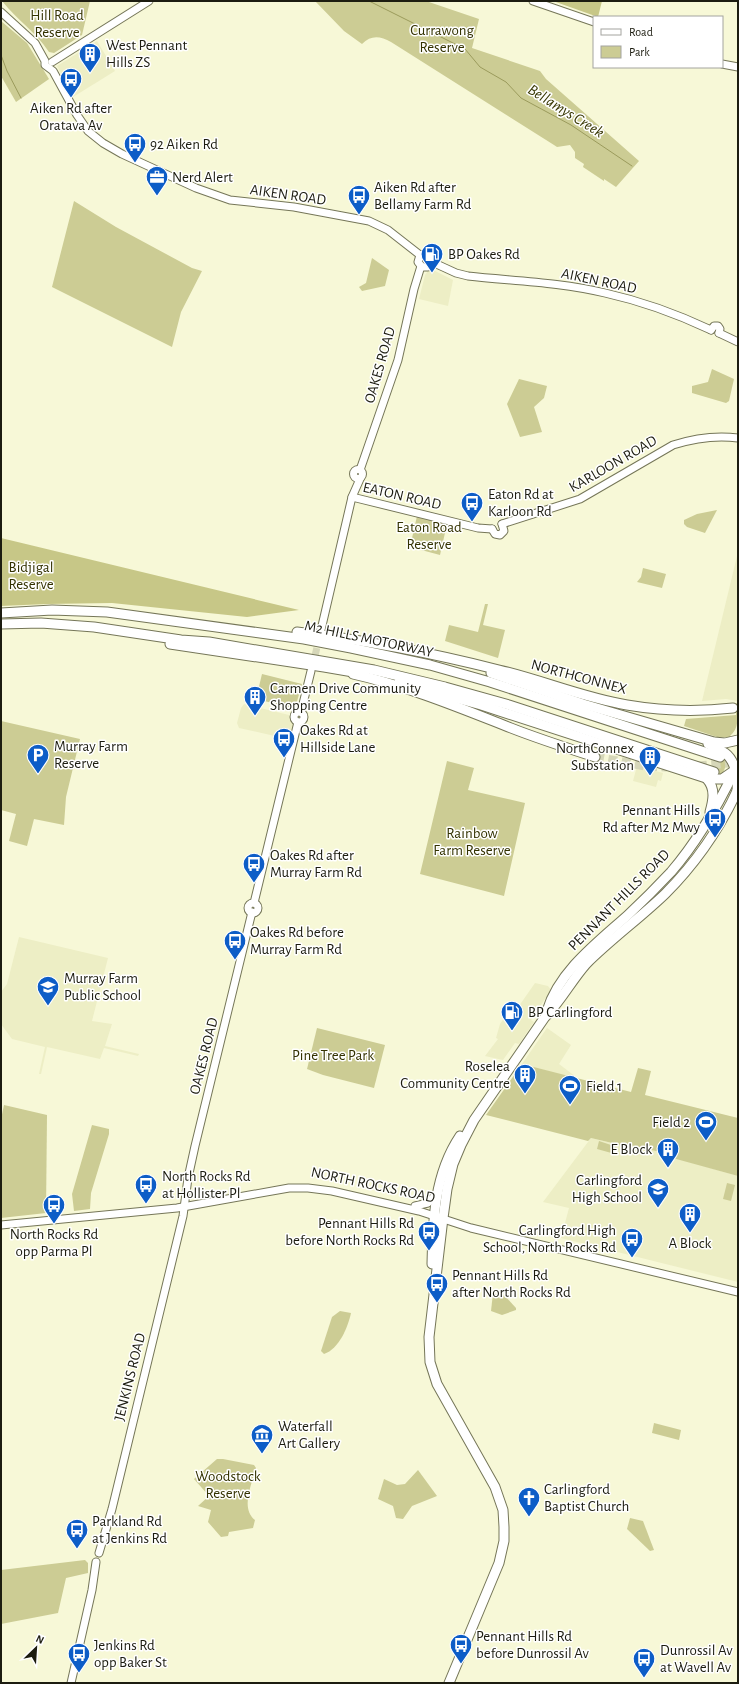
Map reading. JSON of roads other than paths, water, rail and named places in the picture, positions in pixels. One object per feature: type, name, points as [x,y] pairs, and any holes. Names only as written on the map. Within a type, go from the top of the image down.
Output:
[{"type":"highway","name":"M2 HILLS MOTORWAY","points":[[1,613],[84,610],[304,639],[351,648],[430,665],[522,692],[720,757]]},
{"type":"highway","points":[[130,615],[149,614],[332,636],[421,651],[583,704],[719,743],[729,743],[738,740]]},
{"type":"highway","name":"M2 HILLS MOTORWAY","points":[[1,624],[65,624],[181,640],[209,642],[374,670],[445,687],[509,705],[714,772]]},
{"type":"highway","name":"M2 HILLS MOTORWAY","points":[[65,624],[135,639],[324,667]]},
{"type":"highway","name":"NORTHCONNEX","points":[[421,651],[500,670],[626,705],[692,711],[733,708]]},
{"type":"highway","points":[[324,667],[387,683],[595,758]]},
{"type":"highway","points":[[324,667],[403,683],[462,699],[708,779],[722,779],[737,770]]},
{"type":"highway","points":[[688,734],[724,752],[728,756],[737,770],[737,794]]},
{"type":"highway","name":"PENNANT HILLS ROAD","points":[[545,1017],[549,1005],[561,983],[583,956],[635,908],[672,870],[706,825],[737,770]]},
{"type":"highway","points":[[706,825],[713,799],[711,785],[708,779]]},
{"type":"highway","name":"PENNANT HILLS ROAD","points":[[450,1683],[499,1563],[504,1542],[504,1527],[501,1504],[495,1487],[441,1391],[432,1372],[428,1337],[439,1215],[437,1192],[448,1156],[459,1137],[474,1120],[545,1017],[554,1008],[576,976],[594,957],[660,899],[681,876],[705,846],[737,794]]},
{"type":"highway","points":[[561,983],[566,983],[576,976]]},
{"type":"highway","name":"PENNANT HILLS ROAD","points":[[439,1215],[453,1164],[474,1120]]},
{"type":"main road","points":[[49,63],[149,1]]},
{"type":"main road","points":[[534,1],[593,22]]},
{"type":"main road","name":"AIKEN ROAD","points":[[1,12],[34,43],[49,63],[84,127],[97,139],[122,154],[196,188],[230,200],[294,207],[373,223],[388,230],[420,255]]},
{"type":"main road","points":[[723,64],[738,67]]},
{"type":"main road","points":[[428,254],[432,257],[432,262],[428,267],[421,266],[418,260],[420,255],[428,254]]},
{"type":"main road","name":"AIKEN ROAD","points":[[432,262],[456,273],[468,276],[575,287],[604,292],[634,301],[711,330],[714,326],[718,326],[720,329],[719,333],[738,342]]},
{"type":"main road","name":"OAKES ROAD","points":[[352,495],[357,478],[363,474],[360,470],[396,364],[421,266]]},
{"type":"main road","name":"KARLOON ROAD","points":[[492,529],[495,524],[502,524],[580,499],[673,445],[688,440],[710,436],[738,438]]},
{"type":"main road","points":[[321,630],[352,495]]},
{"type":"main road","name":"EATON ROAD","points":[[352,495],[478,528],[492,529]]},
{"type":"main road","name":"OAKES ROAD","points":[[184,1207],[188,1178],[195,1146],[252,912],[248,907],[251,903],[254,903],[298,722],[304,719],[304,715],[301,712],[311,671]]},
{"type":"main road","name":"NORTH ROCKS ROAD","points":[[230,1198],[284,1185],[307,1183],[415,1206],[471,1228],[485,1230],[738,1292]]},
{"type":"main road","name":"NORTH ROCKS ROAD","points":[[1,1225],[184,1207],[289,1188],[308,1188],[332,1191],[439,1215]]},
{"type":"main road","points":[[415,1206],[428,1203],[437,1192]]},
{"type":"main road","name":"JENKINS ROAD","points":[[71,1683],[92,1590],[96,1562],[102,1560],[102,1555],[99,1553],[114,1501],[184,1207]]},
{"type":"waterway","name":"Bellamys Creek","points":[[369,1],[465,49],[480,67],[506,82],[521,98],[571,125],[632,166]]},
{"type":"waterway","points":[[1,55],[7,71],[21,98]]},
{"type":"tunnel","points":[[313,665],[319,638]]},
{"type":"tunnel","points":[[595,757],[645,766],[667,767]]},
{"type":"tunnel","points":[[698,766],[738,762]]},
{"type":"place","name":"West Pennant Hills ZS","points":[[90,74]]},
{"type":"place","name":"Aiken Rd after Oratava Av","points":[[71,98]]},
{"type":"place","name":"92 Aiken Rd","points":[[135,164]]},
{"type":"place","name":"Nerd Alert","points":[[157,196]]},
{"type":"place","name":"Aiken Rd after Bellamy Farm Rd","points":[[359,216]]},
{"type":"place","name":"BP Oakes Rd","points":[[432,274]]},
{"type":"place","name":"Eaton Rd at Karloon Rd","points":[[472,522]]},
{"type":"place","name":"Carmen Drive Community Shopping Centre","points":[[255,716]]},
{"type":"place","name":"Oakes Rd at Hillside Lane","points":[[284,758]]},
{"type":"place","name":"Murray Farm Reserve","points":[[38,774]]},
{"type":"place","name":"NorthConnex Substation","points":[[650,776]]},
{"type":"place","name":"Pennant Hills Rd after M2 Mwy","points":[[715,838]]},
{"type":"place","name":"Oakes Rd after Murray Farm Rd","points":[[254,884]]},
{"type":"place","name":"Oakes Rd before Murray Farm Rd","points":[[235,960]]},
{"type":"place","name":"Murray Farm Public School","points":[[48,1006]]},
{"type":"place","name":"BP Carlingford","points":[[512,1032]]},
{"type":"place","name":"Roselea Community Centre","points":[[525,1094]]},
{"type":"place","name":"Field 1","points":[[570,1106]]},
{"type":"place","name":"Field 2","points":[[706,1142]]},
{"type":"place","name":"E Block","points":[[668,1168]]},
{"type":"place","name":"North Rocks Rd at Hollister Pl","points":[[146,1204]]},
{"type":"place","name":"Carlingford High School","points":[[658,1208]]},
{"type":"place","name":"North Rocks Rd opp Parma Pl","points":[[54,1224]]},
{"type":"place","name":"A Block","points":[[690,1234]]},
{"type":"place","name":"Pennant Hills Rd before North Rocks Rd","points":[[429,1252]]},
{"type":"place","name":"Carlingford High School, North Rocks Rd","points":[[632,1258]]},
{"type":"place","name":"Pennant Hills Rd after North Rocks Rd","points":[[437,1304]]},
{"type":"place","name":"Waterfall Art Gallery","points":[[262,1454]]},
{"type":"place","name":"Carlingford Baptist Church","points":[[529,1518]]},
{"type":"place","name":"Parkland Rd at Jenkins Rd","points":[[77,1550]]},
{"type":"place","name":"Pennant Hills Rd before Dunrossil Av","points":[[461,1664]]},
{"type":"place","name":"Jenkins Rd opp Baker St","points":[[79,1674]]},
{"type":"place","name":"Dunrossil Av at Wavell Av","points":[[644,1678]]},
{"type":"park label","name":"Hill Road Reserve","points":[[57,24]]},
{"type":"park label","name":"Currawong Reserve","points":[[442,38]]},
{"type":"park label","name":"Eaton Road Reserve","points":[[429,536]]},
{"type":"park label","name":"Bidjigal Reserve","points":[[31,576]]},
{"type":"park label","name":"Rainbow Farm Reserve","points":[[472,842]]},
{"type":"park label","name":"Pine Tree Park","points":[[333,1055]]},
{"type":"park label","name":"Woodstock Reserve","points":[[228,1484]]}]
